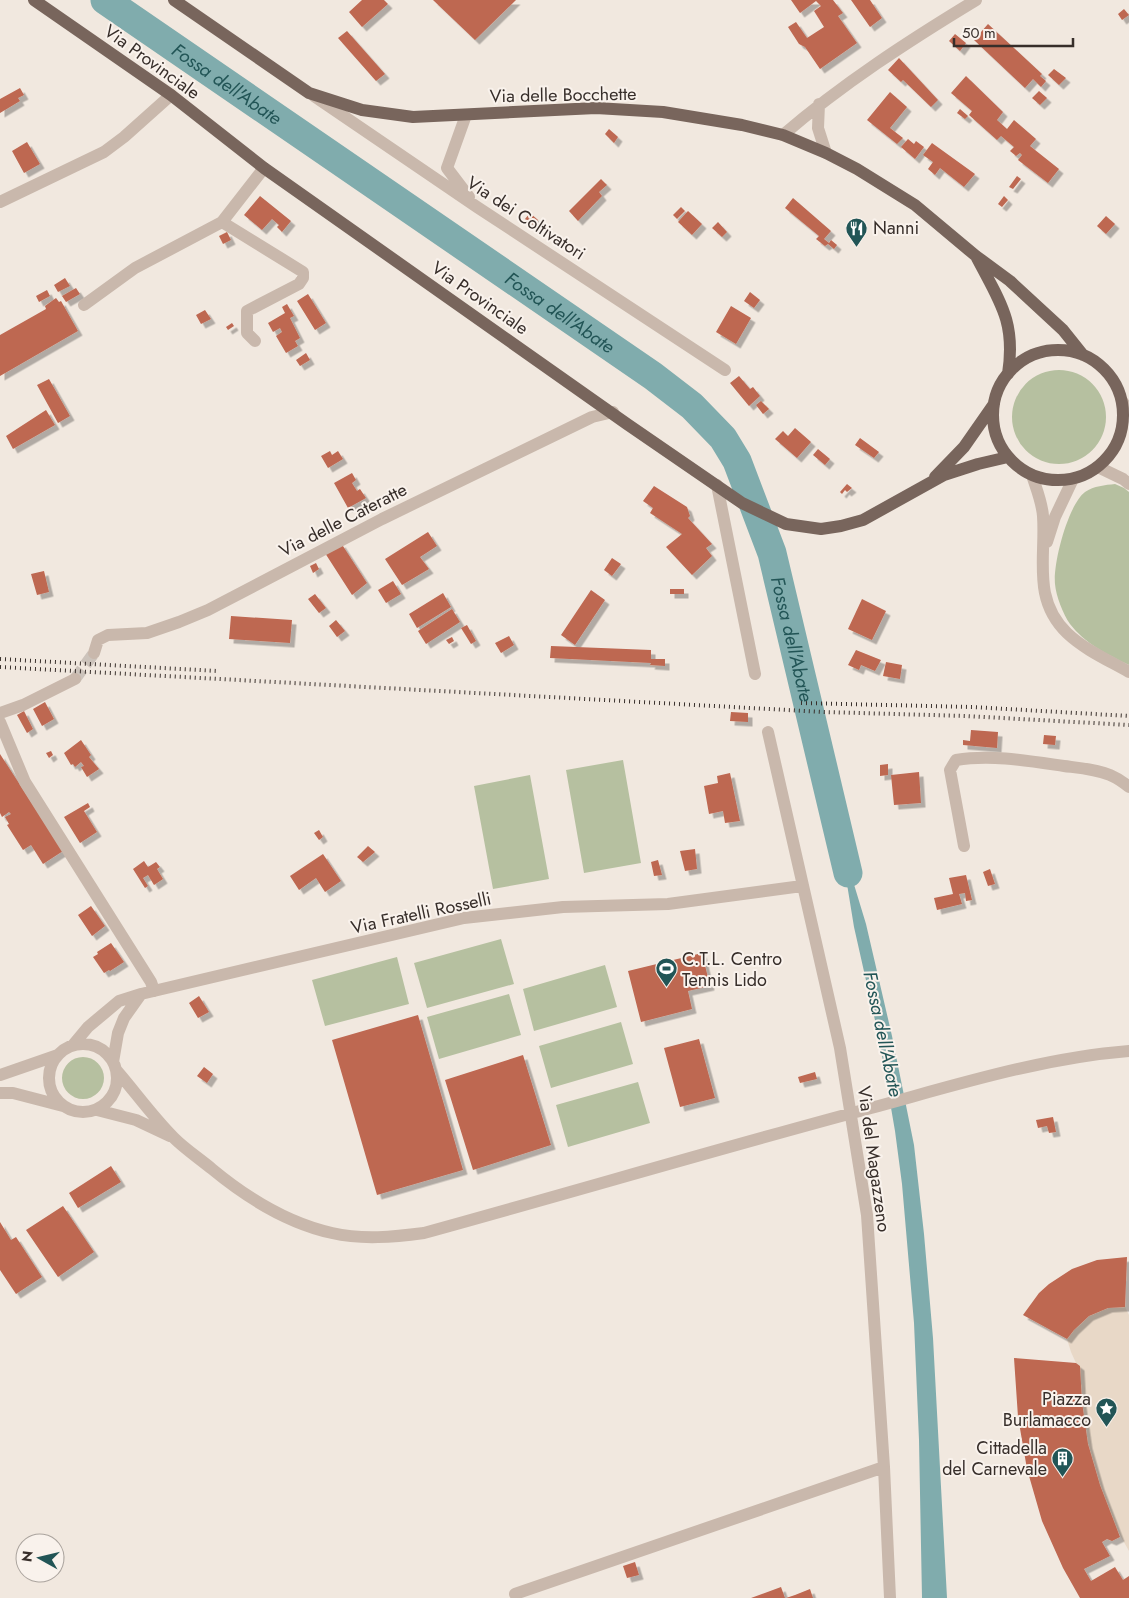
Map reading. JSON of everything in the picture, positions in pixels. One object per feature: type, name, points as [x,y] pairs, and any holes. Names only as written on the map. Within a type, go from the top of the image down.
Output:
[{"type":"main road","name":"Via Provinciale","points":[[34,0],[171,95],[264,168],[742,503],[786,524],[821,529],[863,520],[930,482],[978,464],[1008,457]]},
{"type":"main road","name":"Via delle Bocchette","points":[[174,0],[309,93],[362,110],[413,117],[596,108],[663,112],[742,125],[783,135],[826,153],[857,169],[915,205],[976,256],[1010,281],[1063,330],[1083,355]]},
{"type":"main road","name":"Via delle Bocchette","points":[[976,256],[1007,316],[1012,352],[1008,374]]},
{"type":"main road","points":[[1051,350],[1067,350],[1083,355],[1097,363],[1108,373],[1117,386],[1125,406],[1123,426],[1119,438],[1107,459],[1086,474],[1073,479],[1059,480],[1045,479],[1032,475],[1008,457],[998,441],[994,422],[994,404],[999,388],[1008,374],[1020,362],[1035,354],[1051,350]]},
{"type":"main road","name":"Via Provinciale","points":[[930,482],[964,447],[994,404]]},
{"type":"street","points":[[783,135],[819,104],[943,20],[976,0]]},
{"type":"street","name":"Via dei Coltivatori","points":[[309,93],[477,207],[725,370]]},
{"type":"street","points":[[0,202],[104,152],[124,137],[171,95]]},
{"type":"street","points":[[819,104],[818,128],[826,153]]},
{"type":"street","points":[[466,114],[448,168],[477,207]]},
{"type":"street","points":[[84,305],[135,268],[222,222],[264,168]]},
{"type":"street","points":[[222,222],[303,272],[304,278],[300,284],[247,311],[247,332],[255,341]]},
{"type":"street","name":"Via delle Cateratte","points":[[94,653],[98,640],[108,635],[148,633],[186,619],[382,518],[592,417],[613,412]]},
{"type":"street","points":[[1098,467],[1129,484]]},
{"type":"street","points":[[1032,475],[1043,514],[1042,578],[1045,596],[1054,616],[1061,626],[1081,644],[1129,672]]},
{"type":"street","points":[[1043,554],[1056,517],[1073,479]]},
{"type":"street","points":[[717,485],[755,674]]},
{"type":"street","points":[[0,713],[75,679]]},
{"type":"street","points":[[0,722],[25,782],[151,982],[154,991]]},
{"type":"street","name":"Via del Magazzeno","points":[[768,732],[840,1048],[867,1216],[884,1467],[890,1598]]},
{"type":"street","points":[[964,846],[950,770],[956,760],[968,758],[993,759],[1097,770],[1112,775],[1129,787]]},
{"type":"street","name":"Via Fratelli Rosselli","points":[[73,1045],[88,1027],[120,1001],[141,994],[464,918],[563,908],[668,904],[802,886]]},
{"type":"street","points":[[0,1093],[13,1093],[63,1106],[74,1112],[85,1113],[97,1110],[107,1103],[114,1094],[117,1083],[115,1066],[118,1033],[124,1018],[141,994]]},
{"type":"street","points":[[0,1074],[58,1055],[73,1045],[91,1045],[108,1054],[115,1066],[174,1138],[237,1189],[261,1205],[310,1227],[334,1234],[396,1237],[424,1233],[974,1080],[1075,1057],[1129,1051]]},
{"type":"street","points":[[58,1055],[50,1070],[50,1088],[55,1098],[63,1106]]},
{"type":"street","points":[[97,1110],[136,1120],[174,1138]]},
{"type":"street","points":[[515,1594],[884,1467]]},
{"type":"green space","points":[[1059,370],[1077,373],[1093,383],[1103,399],[1106,417],[1103,435],[1093,451],[1077,461],[1059,464],[1041,461],[1025,451],[1015,435],[1012,417],[1015,399],[1025,383],[1041,373]]},
{"type":"green space","points":[[1115,484],[1129,492],[1129,665],[1097,648],[1076,631],[1062,610],[1055,584],[1059,549],[1068,521],[1079,499],[1092,488]]},
{"type":"green space","points":[[623,760],[641,863],[584,873],[566,770]]},
{"type":"green space","points":[[530,775],[549,879],[493,889],[474,786]]},
{"type":"green space","points":[[501,939],[514,984],[427,1008],[414,963]]},
{"type":"green space","points":[[397,957],[409,1004],[325,1026],[312,980]]},
{"type":"green space","points":[[605,965],[617,1007],[534,1031],[523,989]]},
{"type":"green space","points":[[509,994],[521,1035],[439,1059],[427,1017]]},
{"type":"green space","points":[[621,1022],[633,1064],[551,1088],[539,1046]]},
{"type":"green space","points":[[79,1057],[87,1057],[98,1063],[104,1078],[98,1093],[87,1099],[79,1099],[68,1093],[62,1082],[62,1074],[68,1063]]},
{"type":"green space","points":[[638,1082],[650,1123],[568,1147],[556,1105]]},
{"type":"shaded area","name":"Piazza Burlamacco","points":[[1125,1307],[1129,1315],[1129,1551],[1116,1528],[1100,1485],[1088,1444],[1082,1402],[1080,1366],[1076,1363],[1067,1339],[1089,1316],[1108,1308]]},
{"type":"water","points":[[839,835],[866,924],[892,1036],[914,1145],[933,1338],[947,1598],[922,1598],[919,1440],[914,1323],[902,1184],[879,1038],[854,927]]},
{"type":"building","points":[[362,0],[384,0],[388,4],[362,27],[349,12]]},
{"type":"building","points":[[433,0],[516,0],[475,40]]},
{"type":"building","points":[[791,0],[833,0],[843,13],[838,16],[857,43],[820,69],[805,47],[799,44],[788,27],[796,22],[807,38],[824,27],[814,11],[821,6],[816,1],[800,13]]},
{"type":"building","points":[[851,0],[870,0],[882,18],[870,27]]},
{"type":"building","points":[[1124,9],[1129,15],[1122,20],[1118,14]]},
{"type":"building","points":[[988,24],[1042,74],[1040,76],[1046,81],[1041,87],[1033,79],[1025,88],[974,40]]},
{"type":"building","points":[[347,31],[385,74],[376,81],[338,38]]},
{"type":"building","points":[[955,34],[966,43],[960,51],[949,41]]},
{"type":"building","points":[[899,58],[938,100],[931,107],[903,80],[901,82],[888,70]]},
{"type":"building","points":[[1054,69],[1066,78],[1059,85],[1048,75]]},
{"type":"building","points":[[966,76],[1003,112],[997,120],[1007,129],[1014,120],[1036,139],[1030,146],[1059,169],[1048,183],[1018,160],[1022,155],[1020,153],[1016,156],[1010,151],[1014,147],[1001,136],[997,140],[969,115],[972,111],[951,93]]},
{"type":"building","points":[[20,88],[24,95],[18,98],[20,101],[0,113],[0,99]]},
{"type":"building","points":[[1039,91],[1047,98],[1040,105],[1032,98]]},
{"type":"building","points":[[890,92],[907,107],[890,128],[903,138],[897,144],[867,120]]},
{"type":"building","points":[[960,109],[968,116],[965,119],[957,113]]},
{"type":"building","points":[[609,129],[618,137],[614,143],[605,134]]},
{"type":"building","points":[[908,139],[914,144],[916,141],[924,147],[915,159],[901,147]]},
{"type":"building","points":[[27,142],[40,164],[24,173],[12,151]]},
{"type":"building","points":[[932,143],[975,174],[964,187],[940,168],[935,175],[928,169],[933,162],[923,155]]},
{"type":"building","points":[[1017,176],[1021,179],[1013,189],[1009,187]]},
{"type":"building","points":[[601,179],[607,185],[599,192],[602,196],[578,221],[569,211]]},
{"type":"building","points":[[260,196],[291,221],[282,232],[277,227],[279,225],[272,219],[262,230],[244,215]]},
{"type":"building","points":[[1004,196],[1008,200],[1002,207],[998,204]]},
{"type":"building","points":[[793,198],[831,231],[824,239],[829,243],[831,240],[837,245],[834,249],[828,244],[825,246],[816,239],[819,236],[785,208]]},
{"type":"building","points":[[681,207],[685,211],[677,219],[673,215]]},
{"type":"building","points":[[688,211],[702,224],[692,235],[678,222]]},
{"type":"building","points":[[530,213],[538,220],[534,225],[525,219]]},
{"type":"building","points":[[1106,216],[1115,224],[1106,234],[1097,226]]},
{"type":"building","points":[[718,222],[727,232],[722,237],[712,228]]},
{"type":"building","points":[[227,232],[231,240],[223,244],[219,236]]},
{"type":"building","points":[[65,278],[70,286],[58,292],[54,285]]},
{"type":"building","points":[[76,288],[80,294],[66,302],[62,296]]},
{"type":"building","points":[[47,290],[50,296],[39,302],[36,296]]},
{"type":"building","points":[[750,292],[760,300],[754,308],[744,301]]},
{"type":"building","points":[[308,294],[326,323],[315,330],[297,301]]},
{"type":"building","points":[[56,298],[59,302],[61,301],[78,331],[0,376],[0,335],[46,309],[45,306]]},
{"type":"building","points":[[287,304],[294,316],[290,318],[300,338],[295,341],[298,346],[286,353],[276,336],[282,332],[280,328],[273,332],[268,323],[285,313],[282,307]]},
{"type":"building","points":[[731,306],[751,318],[736,344],[716,332]]},
{"type":"building","points":[[205,310],[211,319],[201,324],[196,315]]},
{"type":"building","points":[[232,323],[234,326],[228,330],[226,327]]},
{"type":"building","points":[[306,353],[310,360],[300,366],[296,360]]},
{"type":"building","points":[[739,376],[750,389],[753,387],[760,396],[749,406],[730,383]]},
{"type":"building","points":[[49,379],[70,416],[58,423],[37,385]]},
{"type":"building","points":[[761,401],[769,409],[763,414],[756,405]]},
{"type":"building","points":[[46,410],[55,425],[13,449],[6,436]]},
{"type":"building","points":[[795,428],[811,442],[797,458],[775,439],[783,431],[788,436]]},
{"type":"building","points":[[860,438],[879,452],[874,458],[855,445]]},
{"type":"building","points":[[818,449],[830,459],[825,465],[813,455]]},
{"type":"building","points":[[330,451],[332,455],[338,451],[343,459],[328,468],[321,456]]},
{"type":"building","points":[[352,473],[356,480],[352,483],[357,491],[360,489],[366,498],[348,508],[334,483]]},
{"type":"building","points":[[847,484],[852,488],[847,492],[845,490],[842,494],[840,492]]},
{"type":"building","points":[[654,486],[687,507],[690,516],[688,518],[712,544],[706,548],[712,556],[692,575],[666,547],[682,534],[650,513],[653,508],[643,501]]},
{"type":"building","points":[[428,532],[437,546],[420,557],[429,569],[402,585],[385,559]]},
{"type":"building","points":[[341,543],[367,583],[352,595],[325,553]]},
{"type":"building","points":[[612,558],[621,564],[612,576],[604,570]]},
{"type":"building","points":[[316,563],[319,569],[313,573],[310,566]]},
{"type":"building","points":[[44,571],[49,592],[37,595],[31,574]]},
{"type":"building","points":[[393,581],[401,594],[386,603],[378,590]]},
{"type":"building","points":[[670,589],[684,589],[684,594],[670,594]]},
{"type":"building","points":[[591,590],[605,600],[575,645],[561,635]]},
{"type":"building","points":[[443,593],[451,607],[417,628],[409,614]]},
{"type":"building","points":[[315,594],[326,608],[319,613],[308,599]]},
{"type":"building","points":[[862,599],[886,611],[872,640],[848,629]]},
{"type":"building","points":[[452,609],[460,622],[426,644],[418,631]]},
{"type":"building","points":[[231,616],[292,620],[290,643],[229,639]]},
{"type":"building","points":[[336,620],[345,631],[337,637],[329,626]]},
{"type":"building","points":[[467,625],[476,641],[471,644],[461,628]]},
{"type":"building","points":[[509,636],[514,645],[501,653],[495,643]]},
{"type":"building","points":[[452,637],[454,641],[449,644],[446,640]]},
{"type":"building","points":[[551,646],[651,650],[651,659],[665,659],[665,666],[650,665],[651,663],[550,658]]},
{"type":"building","points":[[856,650],[881,660],[875,671],[861,665],[859,670],[848,665]]},
{"type":"building","points":[[886,662],[902,665],[900,679],[883,676]]},
{"type":"building","points":[[45,702],[54,719],[42,726],[33,709]]},
{"type":"building","points":[[24,711],[33,729],[27,733],[17,715]]},
{"type":"building","points":[[731,712],[748,713],[748,722],[730,721]]},
{"type":"building","points":[[971,730],[998,732],[997,748],[963,745],[963,740],[970,741]]},
{"type":"building","points":[[1044,735],[1056,736],[1055,745],[1043,744]]},
{"type":"building","points":[[81,740],[91,755],[89,757],[99,769],[87,777],[81,767],[84,766],[81,762],[75,767],[73,764],[71,765],[64,753]]},
{"type":"building","points":[[51,751],[53,755],[49,758],[46,753]]},
{"type":"building","points":[[0,754],[63,851],[43,864],[31,845],[23,850],[7,825],[9,824],[5,817],[11,814],[9,812],[2,817],[0,813]]},
{"type":"building","points":[[888,764],[888,775],[880,776],[880,765]]},
{"type":"building","points":[[919,772],[921,803],[894,805],[891,775]]},
{"type":"building","points":[[730,773],[740,821],[725,823],[723,811],[709,814],[704,786],[718,783],[717,776]]},
{"type":"building","points":[[88,803],[90,807],[84,811],[97,832],[80,843],[64,817]]},
{"type":"building","points":[[319,830],[323,837],[319,840],[314,833]]},
{"type":"building","points":[[368,846],[375,852],[363,862],[357,857]]},
{"type":"building","points":[[695,849],[697,869],[685,871],[680,851]]},
{"type":"building","points":[[323,854],[341,881],[325,892],[316,878],[299,890],[290,876]]},
{"type":"building","points":[[658,860],[662,875],[654,876],[651,862]]},
{"type":"building","points":[[144,861],[148,867],[156,862],[160,867],[157,869],[163,879],[154,885],[148,875],[143,878],[148,886],[145,888],[133,869]]},
{"type":"building","points":[[990,869],[995,884],[988,886],[983,872]]},
{"type":"building","points":[[966,875],[972,900],[966,901],[965,893],[959,894],[962,904],[937,910],[934,898],[953,894],[949,878]]},
{"type":"building","points":[[91,906],[105,926],[92,936],[78,915]]},
{"type":"building","points":[[111,943],[124,962],[104,973],[93,957]]},
{"type":"building","name":"C.T.L. Centro Tennis Lido","points":[[702,953],[710,986],[688,991],[692,1009],[641,1022],[628,971]]},
{"type":"building","points":[[199,996],[209,1012],[198,1018],[189,1003]]},
{"type":"building","points":[[418,1015],[463,1170],[377,1195],[332,1040]]},
{"type":"building","points":[[699,1039],[715,1098],[680,1107],[664,1048]]},
{"type":"building","points":[[523,1055],[551,1145],[473,1170],[445,1080]]},
{"type":"building","points":[[204,1067],[213,1074],[207,1083],[197,1076]]},
{"type":"building","points":[[815,1072],[817,1079],[800,1083],[798,1077]]},
{"type":"building","points":[[1053,1117],[1056,1132],[1049,1133],[1047,1126],[1038,1128],[1036,1120]]},
{"type":"building","points":[[111,1166],[121,1182],[78,1208],[69,1193]]},
{"type":"building","points":[[63,1206],[94,1252],[58,1277],[26,1230]]},
{"type":"building","points":[[0,1222],[11,1240],[16,1237],[42,1277],[16,1294],[0,1270]]},
{"type":"building","points":[[1127,1257],[1125,1307],[1108,1308],[1089,1316],[1067,1339],[1023,1315],[1039,1293],[1072,1269],[1097,1260]]},
{"type":"building","name":"Cittadella del Carnevale","points":[[1014,1358],[1076,1363],[1080,1366],[1082,1402],[1088,1444],[1100,1485],[1120,1537],[1112,1541],[1107,1539],[1102,1542],[1110,1556],[1084,1569],[1091,1581],[1115,1567],[1123,1580],[1129,1576],[1129,1598],[1080,1598],[1063,1568],[1042,1521],[1027,1469],[1018,1417]]},
{"type":"building","points":[[635,1562],[639,1575],[627,1578],[623,1566]]},
{"type":"building","points":[[781,1587],[785,1598],[751,1598]]},
{"type":"building","points":[[810,1589],[813,1598],[786,1598],[795,1595]]},
{"type":"waterway","name":"Fossa dell'Abate","points":[[105,0],[653,376],[692,406],[723,438],[737,461],[772,553],[848,873]]},
{"type":"tunnel","points":[[75,679],[94,653]]},
{"type":"railway","points":[[0,659],[217,671]]},
{"type":"railway","points":[[0,667],[824,712],[966,716],[1129,725]]},
{"type":"railway","points":[[801,703],[972,707],[1129,716]]},
{"type":"place","name":"Nanni","points":[[857,247]]},
{"type":"place","name":"C.T.L. Centro Tennis Lido","points":[[666,988]]},
{"type":"place","name":"Piazza Burlamacco","points":[[1107,1428]]},
{"type":"place","name":"Cittadella del Carnevale","points":[[1063,1477]]}]
